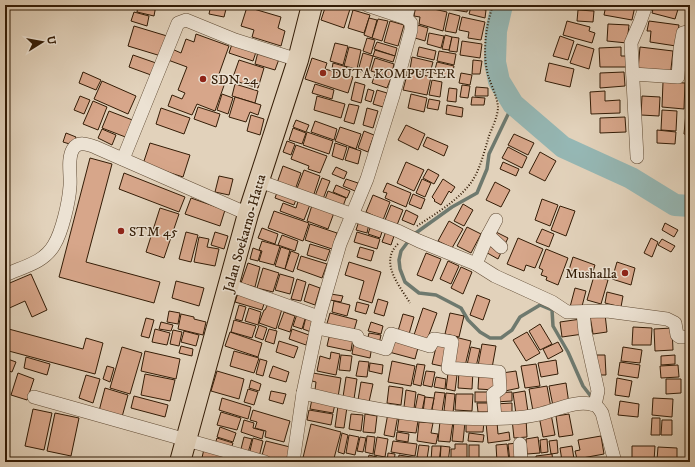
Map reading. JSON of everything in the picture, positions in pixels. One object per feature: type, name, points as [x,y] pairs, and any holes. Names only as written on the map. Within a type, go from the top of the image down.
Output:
[{"type":"highway","name":"Jalan Soekarno-Hatta","points":[[180,462],[248,214],[298,60],[312,5]]},
{"type":"street","points":[[294,462],[303,393],[318,323],[340,244],[369,171],[393,96],[410,33],[411,23],[406,18],[367,5]]},
{"type":"street","points":[[406,18],[408,5]]},
{"type":"street","points":[[637,157],[631,43],[646,5]]},
{"type":"street","points":[[123,159],[178,23],[186,20],[235,40],[298,60]]},
{"type":"street","points":[[632,74],[678,77],[680,49],[684,33],[690,31]]},
{"type":"street","points":[[5,275],[39,261],[54,245],[66,210],[70,186],[71,156],[76,146],[80,144],[87,144],[123,159],[248,214]]},
{"type":"street","points":[[259,181],[352,214],[476,264],[495,276],[552,302],[567,312],[607,311],[667,319],[675,323],[677,335],[680,337],[690,337]]},
{"type":"street","points":[[476,264],[496,220]]},
{"type":"street","points":[[488,235],[501,247]]},
{"type":"street","points":[[228,285],[318,323],[357,336],[359,341],[386,349],[391,334],[430,346],[434,339],[452,342],[448,368],[499,372],[500,389],[493,394],[496,418]]},
{"type":"street","points":[[583,312],[585,332],[598,391],[595,406]]},
{"type":"street","points":[[303,393],[352,405],[410,414],[457,418],[512,418],[541,414],[576,405],[585,404],[595,406],[602,413],[615,462]]},
{"type":"street","points":[[34,398],[265,462]]},
{"type":"street","points":[[520,444],[521,462]]},
{"type":"path","points":[[410,303],[394,277],[389,261],[392,250],[413,229],[455,200],[470,184],[478,169],[498,107],[488,74],[486,60],[490,13],[493,5]]},
{"type":"building","points":[[138,5],[156,5],[154,16],[137,12]]},
{"type":"building","points":[[211,5],[227,5],[224,17],[209,14]]},
{"type":"building","points":[[326,5],[338,5],[350,9],[344,28],[321,20]]},
{"type":"building","points":[[416,5],[447,12],[443,31],[419,24],[420,17],[414,16]]},
{"type":"building","points":[[450,5],[468,5],[467,12],[449,9]]},
{"type":"building","points":[[606,5],[635,6],[632,20],[604,15]]},
{"type":"building","points":[[654,5],[679,6],[675,19],[652,13]]},
{"type":"building","points":[[247,7],[281,17],[278,28],[285,31],[281,46],[252,37],[254,30],[241,26]]},
{"type":"building","points":[[471,7],[486,10],[485,18],[469,14]]},
{"type":"building","points":[[353,10],[370,15],[364,33],[348,28]]},
{"type":"building","points":[[578,10],[594,11],[593,22],[577,21]]},
{"type":"building","points":[[134,12],[149,16],[147,26],[131,21]]},
{"type":"building","points":[[449,13],[460,16],[456,33],[445,31]]},
{"type":"building","points":[[462,17],[485,22],[481,40],[468,38],[469,32],[459,30]]},
{"type":"building","points":[[369,18],[377,20],[372,38],[364,35]]},
{"type":"building","points":[[378,19],[388,21],[382,41],[372,38]]},
{"type":"building","points":[[390,21],[404,25],[398,46],[384,42]]},
{"type":"building","points":[[567,21],[590,27],[589,31],[595,33],[592,43],[563,35]]},
{"type":"building","points":[[649,21],[679,25],[676,46],[650,42],[651,31],[647,31]]},
{"type":"building","points":[[608,24],[629,25],[627,43],[607,41]]},
{"type":"building","points":[[418,25],[428,28],[425,41],[415,38]]},
{"type":"building","points":[[134,26],[167,36],[161,56],[128,46]]},
{"type":"building","points":[[429,33],[444,36],[441,48],[427,44]]},
{"type":"building","points":[[196,34],[229,46],[219,74],[227,77],[215,111],[197,104],[192,115],[168,106],[172,95],[182,99],[185,93],[178,90],[187,67],[168,60],[172,49],[181,53],[186,39],[194,42]]},
{"type":"building","points":[[445,35],[452,37],[449,50],[442,49]]},
{"type":"building","points":[[560,36],[574,41],[568,60],[553,56]]},
{"type":"building","points":[[452,37],[459,38],[457,52],[449,51]]},
{"type":"building","points":[[367,38],[375,40],[371,54],[363,51]]},
{"type":"building","points":[[462,41],[482,44],[480,58],[460,55]]},
{"type":"building","points":[[377,42],[397,48],[395,56],[374,49]]},
{"type":"building","points":[[335,43],[348,46],[343,65],[330,61]]},
{"type":"building","points":[[232,44],[256,52],[253,61],[229,53]]},
{"type":"building","points":[[577,44],[594,49],[589,69],[570,63]]},
{"type":"building","points":[[349,47],[361,50],[357,69],[344,66]]},
{"type":"building","points":[[419,47],[436,51],[434,60],[417,56]]},
{"type":"building","points":[[621,47],[621,56],[627,56],[627,67],[600,67],[599,48]]},
{"type":"building","points":[[640,47],[673,51],[670,78],[638,70]]},
{"type":"building","points":[[375,50],[395,56],[393,62],[373,56]]},
{"type":"building","points":[[439,51],[456,54],[454,65],[437,61]]},
{"type":"building","points":[[258,52],[279,59],[275,70],[255,64]]},
{"type":"building","points":[[363,53],[373,56],[368,74],[358,71]]},
{"type":"building","points":[[133,55],[156,63],[151,75],[129,67]]},
{"type":"building","points":[[412,57],[433,62],[430,73],[410,69]]},
{"type":"building","name":"DUTA KOMPUTER","points":[[312,58],[327,63],[325,69],[353,77],[348,93],[305,79]]},
{"type":"building","points":[[375,58],[394,64],[391,77],[371,71]]},
{"type":"building","points":[[239,60],[264,68],[258,88],[232,80]]},
{"type":"building","points":[[473,60],[482,61],[480,74],[472,74]]},
{"type":"building","points":[[437,62],[454,66],[452,77],[434,73]]},
{"type":"building","points":[[333,63],[347,67],[345,73],[332,69]]},
{"type":"building","points":[[549,63],[574,69],[570,87],[545,81]]},
{"type":"building","points":[[408,71],[431,77],[427,95],[403,90]]},
{"type":"building","points":[[83,72],[101,80],[96,90],[79,83]]},
{"type":"building","points":[[624,72],[625,86],[600,88],[600,73]]},
{"type":"building","points":[[461,73],[472,75],[470,85],[459,83]]},
{"type":"building","points":[[375,74],[391,78],[387,88],[372,83]]},
{"type":"building","points":[[432,80],[442,82],[440,97],[429,95]]},
{"type":"building","points":[[102,81],[136,96],[128,114],[94,99]]},
{"type":"building","points":[[355,82],[365,85],[361,103],[351,100]]},
{"type":"building","points":[[663,82],[685,83],[684,109],[662,107]]},
{"type":"building","points":[[235,84],[258,91],[255,103],[232,96]]},
{"type":"building","points":[[315,84],[334,90],[332,99],[312,93]]},
{"type":"building","points":[[462,85],[470,86],[468,98],[460,97]]},
{"type":"building","points":[[476,87],[488,88],[488,96],[475,96]]},
{"type":"building","points":[[449,88],[457,89],[456,102],[447,101]]},
{"type":"building","points":[[368,89],[374,91],[371,102],[365,100]]},
{"type":"building","points":[[377,90],[387,93],[383,107],[373,104]]},
{"type":"building","points":[[605,91],[605,101],[620,100],[620,113],[591,114],[590,92]]},
{"type":"building","points":[[222,94],[233,98],[228,114],[217,110]]},
{"type":"building","points":[[411,94],[427,98],[424,112],[408,108]]},
{"type":"building","points":[[80,96],[90,100],[84,114],[74,110]]},
{"type":"building","points":[[317,96],[345,104],[341,118],[314,110]]},
{"type":"building","points":[[642,96],[660,97],[659,116],[641,115]]},
{"type":"building","points":[[235,97],[261,105],[258,115],[250,112],[246,122],[229,117]]},
{"type":"building","points":[[472,97],[485,98],[484,105],[471,105]]},
{"type":"building","points":[[429,99],[440,101],[438,110],[427,108]]},
{"type":"building","points":[[93,101],[107,107],[98,130],[83,124]]},
{"type":"building","points":[[687,102],[690,102],[690,135],[684,134]]},
{"type":"building","points":[[349,104],[359,106],[354,124],[344,121]]},
{"type":"building","points":[[447,105],[463,108],[462,117],[446,114]]},
{"type":"building","points":[[198,107],[220,114],[216,127],[194,119]]},
{"type":"building","points":[[161,108],[190,118],[184,134],[156,124]]},
{"type":"building","points":[[367,108],[378,111],[373,128],[363,125]]},
{"type":"building","points":[[662,110],[677,111],[676,131],[661,130]]},
{"type":"building","points":[[109,111],[135,121],[128,138],[102,128]]},
{"type":"building","points":[[251,115],[264,119],[260,135],[247,131]]},
{"type":"building","points":[[625,117],[626,132],[600,133],[600,118]]},
{"type":"building","points":[[296,120],[309,125],[306,132],[293,127]]},
{"type":"building","points":[[315,121],[337,129],[334,140],[311,132]]},
{"type":"building","points":[[406,125],[425,134],[418,150],[398,140]]},
{"type":"building","points":[[340,127],[361,134],[356,149],[335,141]]},
{"type":"building","points":[[293,128],[306,133],[302,144],[289,140]]},
{"type":"building","points":[[102,129],[116,135],[112,145],[98,138]]},
{"type":"building","points":[[657,130],[676,132],[675,144],[657,143]]},
{"type":"building","points":[[364,131],[374,135],[368,152],[358,148]]},
{"type":"building","points":[[307,132],[333,141],[329,154],[303,145]]},
{"type":"building","points":[[66,133],[76,137],[73,145],[63,142]]},
{"type":"building","points":[[514,134],[534,143],[528,155],[508,145]]},
{"type":"building","points":[[427,137],[448,146],[444,156],[423,146]]},
{"type":"building","points":[[287,141],[295,144],[291,155],[283,152]]},
{"type":"building","points":[[150,143],[190,155],[183,177],[143,164]]},
{"type":"building","points":[[335,143],[347,147],[343,160],[332,156]]},
{"type":"building","points":[[296,145],[327,156],[320,173],[308,169],[309,166],[291,159]]},
{"type":"building","points":[[349,147],[361,151],[358,164],[345,160]]},
{"type":"building","points":[[508,147],[527,157],[522,168],[502,158]]},
{"type":"building","points":[[540,152],[556,161],[545,181],[529,173]]},
{"type":"building","points":[[90,158],[112,164],[86,262],[160,282],[154,303],[59,277]]},
{"type":"building","points":[[406,162],[424,170],[414,191],[397,183]]},
{"type":"building","points":[[503,162],[519,169],[516,176],[500,169]]},
{"type":"building","points":[[283,166],[301,173],[295,190],[277,183]]},
{"type":"building","points":[[336,167],[347,172],[344,179],[332,174]]},
{"type":"building","points":[[428,169],[439,175],[434,184],[423,178]]},
{"type":"building","points":[[304,170],[320,176],[313,197],[296,191]]},
{"type":"building","points":[[124,173],[185,197],[179,212],[119,189]]},
{"type":"building","points":[[219,176],[233,179],[229,195],[215,192]]},
{"type":"building","points":[[322,178],[330,181],[323,199],[315,196]]},
{"type":"building","points":[[346,179],[358,183],[355,191],[343,186]]},
{"type":"building","points":[[422,179],[431,183],[425,197],[416,193]]},
{"type":"building","points":[[443,179],[455,187],[451,193],[449,191],[441,205],[434,201],[435,200],[432,197]]},
{"type":"building","points":[[495,182],[510,190],[501,207],[486,200]]},
{"type":"building","points":[[387,183],[411,193],[406,207],[385,198],[387,193],[383,192]]},
{"type":"building","points":[[336,185],[350,191],[347,198],[333,192]]},
{"type":"building","points":[[279,187],[298,194],[294,205],[275,198]]},
{"type":"building","points":[[328,191],[346,198],[342,209],[324,202]]},
{"type":"building","points":[[413,194],[425,199],[421,209],[409,204]]},
{"type":"building","points":[[373,195],[390,202],[383,220],[366,212]]},
{"type":"building","points":[[191,198],[225,210],[220,226],[185,214]]},
{"type":"building","points":[[299,198],[311,202],[304,220],[280,211],[283,203],[296,208]]},
{"type":"building","points":[[542,199],[558,205],[550,226],[535,220]]},
{"type":"building","points":[[313,202],[335,210],[328,229],[307,221]]},
{"type":"building","points":[[463,204],[473,210],[464,226],[454,221]]},
{"type":"building","points":[[391,205],[403,210],[397,225],[385,220]]},
{"type":"building","points":[[560,206],[575,211],[566,236],[551,230]]},
{"type":"building","points":[[160,208],[179,214],[164,258],[146,252]]},
{"type":"building","points":[[406,210],[418,216],[414,225],[402,220]]},
{"type":"building","points":[[274,211],[309,223],[303,241],[268,228]]},
{"type":"building","points":[[359,221],[369,224],[367,233],[356,230]]},
{"type":"building","points":[[449,221],[463,229],[452,248],[438,241]]},
{"type":"building","points":[[665,223],[678,230],[674,237],[662,230]]},
{"type":"building","points":[[310,224],[337,233],[332,249],[305,240]]},
{"type":"building","points":[[371,225],[383,229],[380,238],[368,234]]},
{"type":"building","points":[[467,227],[481,234],[471,253],[457,246]]},
{"type":"building","points":[[262,228],[278,234],[275,244],[258,238]]},
{"type":"building","points":[[542,229],[554,234],[549,247],[536,242]]},
{"type":"building","points":[[492,230],[508,238],[498,259],[482,250]]},
{"type":"building","points":[[386,231],[395,233],[391,245],[382,242]]},
{"type":"building","points":[[186,232],[198,235],[191,262],[179,259]]},
{"type":"building","points":[[215,232],[228,236],[224,249],[211,245]]},
{"type":"building","points":[[357,232],[380,239],[377,249],[354,242]]},
{"type":"building","points":[[282,235],[298,241],[295,251],[278,245]]},
{"type":"building","points":[[199,237],[209,239],[207,247],[219,249],[215,266],[194,262]]},
{"type":"building","points":[[518,238],[543,249],[535,268],[526,265],[524,271],[507,264]]},
{"type":"building","points":[[651,238],[658,242],[652,257],[644,253]]},
{"type":"building","points":[[662,239],[675,246],[671,252],[658,245]]},
{"type":"building","points":[[262,241],[280,246],[274,265],[259,261],[262,251],[259,250]]},
{"type":"building","points":[[310,244],[330,250],[326,261],[307,255]]},
{"type":"building","points":[[281,247],[290,250],[285,269],[275,266]]},
{"type":"building","points":[[360,247],[374,251],[371,261],[357,257]]},
{"type":"building","points":[[253,248],[261,251],[258,261],[250,259]]},
{"type":"building","points":[[546,249],[568,258],[558,285],[546,280],[547,277],[541,275],[543,270],[539,268]]},
{"type":"building","points":[[291,251],[299,254],[293,272],[285,269]]},
{"type":"building","points":[[426,253],[441,259],[432,281],[417,275]]},
{"type":"building","points":[[301,256],[327,264],[322,278],[297,269]]},
{"type":"building","points":[[573,257],[595,265],[591,278],[569,270]]},
{"type":"building","points":[[448,261],[459,266],[451,284],[440,279]]},
{"type":"building","points":[[349,262],[381,272],[372,303],[359,299],[364,281],[345,275]]},
{"type":"building","points":[[617,262],[635,268],[631,285],[612,279]]},
{"type":"building","points":[[248,263],[260,267],[255,287],[241,283]]},
{"type":"building","points":[[461,267],[472,272],[463,294],[451,288]]},
{"type":"building","points":[[263,268],[279,273],[273,292],[257,288]]},
{"type":"building","points":[[31,274],[47,310],[32,317],[25,301],[5,310],[5,285]]},
{"type":"building","points":[[280,274],[294,278],[290,294],[275,290]]},
{"type":"building","points":[[594,276],[608,280],[601,304],[587,300]]},
{"type":"building","points":[[297,279],[306,282],[301,301],[291,299]]},
{"type":"building","points":[[176,281],[204,288],[199,306],[172,298]]},
{"type":"building","points":[[309,284],[320,288],[315,305],[304,301]]},
{"type":"building","points":[[575,288],[586,291],[581,310],[570,307]]},
{"type":"building","points":[[607,292],[623,296],[621,307],[605,303]]},
{"type":"building","points":[[238,293],[265,301],[262,310],[235,302]]},
{"type":"building","points":[[331,294],[343,296],[341,302],[330,300]]},
{"type":"building","points":[[477,295],[490,300],[483,320],[470,315]]},
{"type":"building","points":[[378,299],[388,302],[384,316],[374,313]]},
{"type":"building","points":[[334,301],[350,305],[347,316],[332,312]]},
{"type":"building","points":[[357,302],[369,305],[366,314],[355,311]]},
{"type":"building","points":[[268,304],[282,309],[276,329],[259,323]]},
{"type":"building","points":[[239,305],[246,307],[242,321],[235,319]]},
{"type":"building","points":[[249,308],[261,312],[258,325],[245,321]]},
{"type":"building","points":[[423,308],[437,313],[427,340],[414,335]]},
{"type":"building","points":[[169,311],[180,313],[178,324],[167,322]]},
{"type":"building","points":[[284,312],[295,316],[290,332],[278,328]]},
{"type":"building","points":[[330,313],[357,320],[353,334],[326,327]]},
{"type":"building","points":[[450,313],[464,316],[459,337],[445,334]]},
{"type":"building","points":[[181,314],[206,322],[203,335],[178,329]]},
{"type":"building","points":[[297,314],[306,316],[302,329],[293,326]]},
{"type":"building","points":[[403,314],[414,317],[409,334],[398,331]]},
{"type":"building","points":[[605,314],[607,332],[593,334],[590,316]]},
{"type":"building","points":[[306,317],[314,319],[311,332],[303,329]]},
{"type":"building","points":[[146,318],[154,320],[149,338],[141,336]]},
{"type":"building","points":[[581,319],[583,334],[562,337],[560,322]]},
{"type":"building","points":[[234,320],[256,326],[252,338],[231,332]]},
{"type":"building","points":[[161,322],[173,325],[171,331],[159,329]]},
{"type":"building","points":[[371,322],[383,326],[381,334],[368,331]]},
{"type":"building","points":[[540,324],[552,344],[540,350],[529,331]]},
{"type":"building","points":[[259,325],[267,328],[263,340],[255,337]]},
{"type":"building","points":[[633,327],[652,328],[651,345],[632,345]]},
{"type":"building","points":[[5,328],[83,349],[86,338],[103,343],[95,374],[5,350]]},
{"type":"building","points":[[672,328],[673,350],[655,351],[654,329]]},
{"type":"building","points":[[155,329],[170,333],[167,345],[152,342]]},
{"type":"building","points":[[269,329],[277,331],[274,344],[265,341]]},
{"type":"building","points":[[292,329],[309,335],[306,345],[289,339]]},
{"type":"building","points":[[173,330],[182,332],[179,346],[170,344]]},
{"type":"building","points":[[184,331],[199,335],[196,346],[181,342]]},
{"type":"building","points":[[230,332],[262,343],[258,357],[225,346]]},
{"type":"building","points":[[527,332],[540,353],[526,361],[513,340]]},
{"type":"building","points":[[330,333],[353,338],[351,351],[327,346]]},
{"type":"building","points":[[369,333],[381,335],[379,344],[367,341]]},
{"type":"building","points":[[393,337],[419,344],[415,359],[389,352]]},
{"type":"building","points":[[455,337],[471,341],[465,366],[450,363]]},
{"type":"building","points":[[279,341],[298,347],[294,358],[276,352]]},
{"type":"building","points":[[354,342],[372,346],[370,358],[352,354]]},
{"type":"building","points":[[558,342],[563,351],[548,359],[543,349]]},
{"type":"building","points":[[437,343],[451,346],[446,367],[432,364]]},
{"type":"building","points":[[482,344],[496,346],[492,368],[478,366]]},
{"type":"building","points":[[181,346],[193,349],[192,356],[179,353]]},
{"type":"building","points":[[122,347],[142,353],[130,394],[110,388]]},
{"type":"building","points":[[471,347],[480,349],[476,367],[467,365]]},
{"type":"building","points":[[623,347],[642,350],[640,363],[621,361]]},
{"type":"building","points":[[145,351],[180,359],[176,379],[141,371]]},
{"type":"building","points":[[234,351],[259,358],[254,373],[230,366]]},
{"type":"building","points":[[331,352],[340,354],[336,375],[317,371],[320,356],[330,359]]},
{"type":"building","points":[[341,355],[352,356],[350,371],[339,370]]},
{"type":"building","points":[[593,355],[605,355],[606,375],[593,375]]},
{"type":"building","points":[[675,355],[675,364],[661,365],[661,356]]},
{"type":"building","points":[[26,357],[50,364],[47,375],[24,368]]},
{"type":"building","points":[[5,358],[16,362],[12,372],[6,370],[5,373]]},
{"type":"building","points":[[260,359],[267,361],[263,376],[256,374]]},
{"type":"building","points":[[556,360],[558,374],[541,377],[538,363]]},
{"type":"building","points":[[359,361],[369,362],[367,377],[356,376]]},
{"type":"building","points":[[392,361],[415,366],[411,386],[388,382]]},
{"type":"building","points":[[620,362],[640,365],[638,378],[618,375]]},
{"type":"building","points":[[370,363],[383,365],[382,374],[369,371]]},
{"type":"building","points":[[417,364],[425,365],[421,386],[413,384]]},
{"type":"building","points":[[536,364],[540,386],[525,388],[521,366]]},
{"type":"building","points":[[678,365],[679,377],[661,378],[660,366]]},
{"type":"building","points":[[107,366],[114,368],[110,382],[103,379]]},
{"type":"building","points":[[273,366],[289,372],[286,382],[269,377]]},
{"type":"building","points":[[459,370],[473,371],[472,389],[458,388]]},
{"type":"building","points":[[217,371],[244,379],[239,399],[211,391]]},
{"type":"building","points":[[426,371],[435,372],[432,387],[423,385]]},
{"type":"building","points":[[516,371],[519,388],[505,391],[502,373]]},
{"type":"building","points":[[479,372],[496,373],[495,390],[478,389]]},
{"type":"building","points":[[18,373],[34,379],[27,400],[11,395]]},
{"type":"building","points":[[313,373],[341,378],[338,397],[315,390],[316,382],[312,381]]},
{"type":"building","points":[[448,373],[457,375],[455,391],[446,389]]},
{"type":"building","points":[[145,374],[175,380],[170,401],[141,395]]},
{"type":"building","points":[[86,375],[100,379],[93,403],[79,398]]},
{"type":"building","points":[[686,376],[690,376],[690,393],[686,393]]},
{"type":"building","points":[[346,377],[357,379],[354,399],[343,397]]},
{"type":"building","points":[[436,377],[446,379],[445,389],[434,387]]},
{"type":"building","points":[[617,378],[632,381],[629,397],[615,395]]},
{"type":"building","points":[[666,379],[681,379],[681,393],[666,394]]},
{"type":"building","points":[[251,380],[261,384],[259,391],[249,388]]},
{"type":"building","points":[[361,382],[373,384],[369,402],[358,400]]},
{"type":"building","points":[[566,383],[569,404],[553,406],[549,386]]},
{"type":"building","points":[[389,386],[403,388],[401,405],[387,403]]},
{"type":"building","points":[[547,386],[551,408],[533,411],[529,389]]},
{"type":"building","points":[[105,388],[128,395],[122,417],[99,411]]},
{"type":"building","points":[[248,389],[258,392],[254,405],[244,402]]},
{"type":"building","points":[[406,390],[416,392],[414,409],[404,407]]},
{"type":"building","points":[[271,391],[286,394],[283,404],[269,400]]},
{"type":"building","points":[[525,391],[528,412],[516,414],[513,393]]},
{"type":"building","points":[[435,392],[445,393],[442,412],[432,410]]},
{"type":"building","points":[[475,392],[491,392],[491,402],[475,402]]},
{"type":"building","points":[[512,392],[512,401],[495,402],[494,393]]},
{"type":"building","points":[[446,393],[455,394],[453,413],[444,411]]},
{"type":"building","points":[[418,394],[425,396],[422,411],[415,410]]},
{"type":"building","points":[[456,394],[473,394],[472,411],[455,410]]},
{"type":"building","points":[[134,396],[168,405],[165,417],[131,408]]},
{"type":"building","points":[[425,397],[434,398],[431,413],[423,412]]},
{"type":"building","points":[[222,398],[251,407],[248,419],[219,410]]},
{"type":"building","points":[[653,398],[673,399],[672,417],[652,415]]},
{"type":"building","points":[[312,399],[335,404],[333,413],[310,409]]},
{"type":"building","points":[[620,401],[639,404],[638,417],[618,415]]},
{"type":"building","points":[[477,403],[491,403],[491,412],[478,412]]},
{"type":"building","points":[[512,403],[512,415],[495,416],[495,404]]},
{"type":"building","points":[[338,406],[347,407],[344,428],[335,427]]},
{"type":"building","points":[[33,409],[52,413],[44,450],[25,446]]},
{"type":"building","points":[[253,410],[290,421],[284,442],[265,437],[266,431],[255,428],[257,422],[250,420]]},
{"type":"building","points":[[309,410],[333,414],[331,425],[307,420]]},
{"type":"building","points":[[221,412],[241,418],[237,430],[217,425]]},
{"type":"building","points":[[55,413],[79,418],[71,456],[47,451]]},
{"type":"building","points":[[388,413],[398,415],[394,437],[384,435]]},
{"type":"building","points":[[351,414],[363,415],[361,431],[349,429]]},
{"type":"building","points":[[365,414],[377,416],[375,433],[363,432]]},
{"type":"building","points":[[551,414],[555,435],[543,437],[539,416]]},
{"type":"building","points":[[569,414],[573,435],[559,437],[556,416]]},
{"type":"building","points":[[399,418],[418,421],[416,433],[397,431]]},
{"type":"building","points":[[526,418],[527,437],[514,438],[512,419]]},
{"type":"building","points":[[652,418],[660,418],[660,435],[651,435]]},
{"type":"building","points":[[244,420],[254,423],[253,428],[264,431],[262,439],[241,432]]},
{"type":"building","points":[[662,420],[672,420],[672,435],[661,435]]},
{"type":"building","points":[[440,421],[453,422],[450,442],[438,441]]},
{"type":"building","points":[[454,421],[465,422],[463,442],[452,441]]},
{"type":"building","points":[[419,422],[433,423],[431,433],[438,434],[436,444],[417,441]]},
{"type":"building","points":[[466,422],[484,422],[483,432],[466,432]]},
{"type":"building","points":[[497,422],[498,434],[509,432],[510,440],[488,443],[486,423]]},
{"type":"building","points":[[311,424],[341,432],[333,462],[302,462]]},
{"type":"building","points":[[220,427],[236,433],[233,442],[217,437]]},
{"type":"building","points":[[397,432],[409,434],[408,442],[396,440]]},
{"type":"building","points":[[342,433],[348,435],[344,454],[338,452]]},
{"type":"building","points":[[469,433],[484,435],[483,442],[468,441]]},
{"type":"building","points":[[349,435],[359,437],[355,455],[346,453]]},
{"type":"building","points":[[367,436],[375,437],[373,454],[365,452]]},
{"type":"building","points":[[601,436],[604,454],[577,459],[575,451],[580,450],[578,440]]},
{"type":"building","points":[[244,437],[252,439],[247,456],[240,453]]},
{"type":"building","points":[[360,437],[366,438],[363,452],[357,451]]},
{"type":"building","points":[[377,437],[388,439],[385,457],[374,455]]},
{"type":"building","points":[[538,437],[540,453],[527,454],[526,439]]},
{"type":"building","points":[[217,438],[233,443],[231,449],[215,444]]},
{"type":"building","points":[[253,438],[263,441],[259,457],[249,455]]},
{"type":"building","points":[[547,439],[548,452],[541,453],[540,440]]},
{"type":"building","points":[[557,440],[558,453],[551,454],[549,441]]},
{"type":"building","points":[[266,441],[290,447],[286,462],[271,462],[261,459]]},
{"type":"building","points":[[393,441],[417,444],[415,456],[391,452]]},
{"type":"building","points":[[518,443],[520,461],[510,462],[508,444]]},
{"type":"building","points":[[455,444],[467,444],[467,462],[451,462],[451,449],[455,449]]},
{"type":"building","points":[[507,444],[509,461],[497,462],[496,445]]},
{"type":"building","points":[[419,445],[429,446],[427,459],[417,457]]},
{"type":"building","points":[[469,445],[479,445],[479,462],[469,462]]},
{"type":"building","points":[[432,446],[441,446],[439,462],[431,461]]},
{"type":"building","points":[[441,446],[450,447],[448,462],[440,462]]},
{"type":"building","points":[[572,446],[574,459],[562,461],[560,448]]},
{"type":"building","points":[[632,446],[655,446],[654,461],[632,460]]},
{"type":"building","points":[[658,447],[677,448],[677,461],[657,460]]},
{"type":"building","points":[[204,449],[231,455],[230,462],[201,462]]},
{"type":"building","points":[[388,453],[395,454],[394,462],[387,462]]},
{"type":"building","points":[[552,454],[553,462],[536,462],[536,456]]},
{"type":"building","points":[[369,455],[377,457],[376,462],[367,462]]},
{"type":"building","points":[[399,455],[417,458],[416,462],[398,462]]},
{"type":"building","points":[[346,458],[362,461],[345,462]]},
{"type":"building","points":[[605,458],[606,462],[590,462],[590,460]]},
{"type":"waterway","points":[[502,5],[496,31],[495,62],[499,81],[513,104],[563,147],[631,178],[675,205],[690,206]]},
{"type":"waterway","points":[[413,235],[452,207],[477,193],[487,169],[489,154],[513,104]]},
{"type":"waterway","points":[[410,239],[401,251],[399,260],[400,269],[405,282],[419,293],[436,295],[461,308],[468,320],[480,332],[490,338],[501,338],[512,330],[520,317],[540,305],[552,310],[553,326],[568,352],[583,386],[593,399]]},
{"type":"place","name":"DUTA KOMPUTER","points":[[323,73]]},
{"type":"place","name":"SDN 24","points":[[203,79]]},
{"type":"place","name":"STM 45","points":[[121,231]]},
{"type":"place","name":"Mushalla","points":[[625,273]]}]
